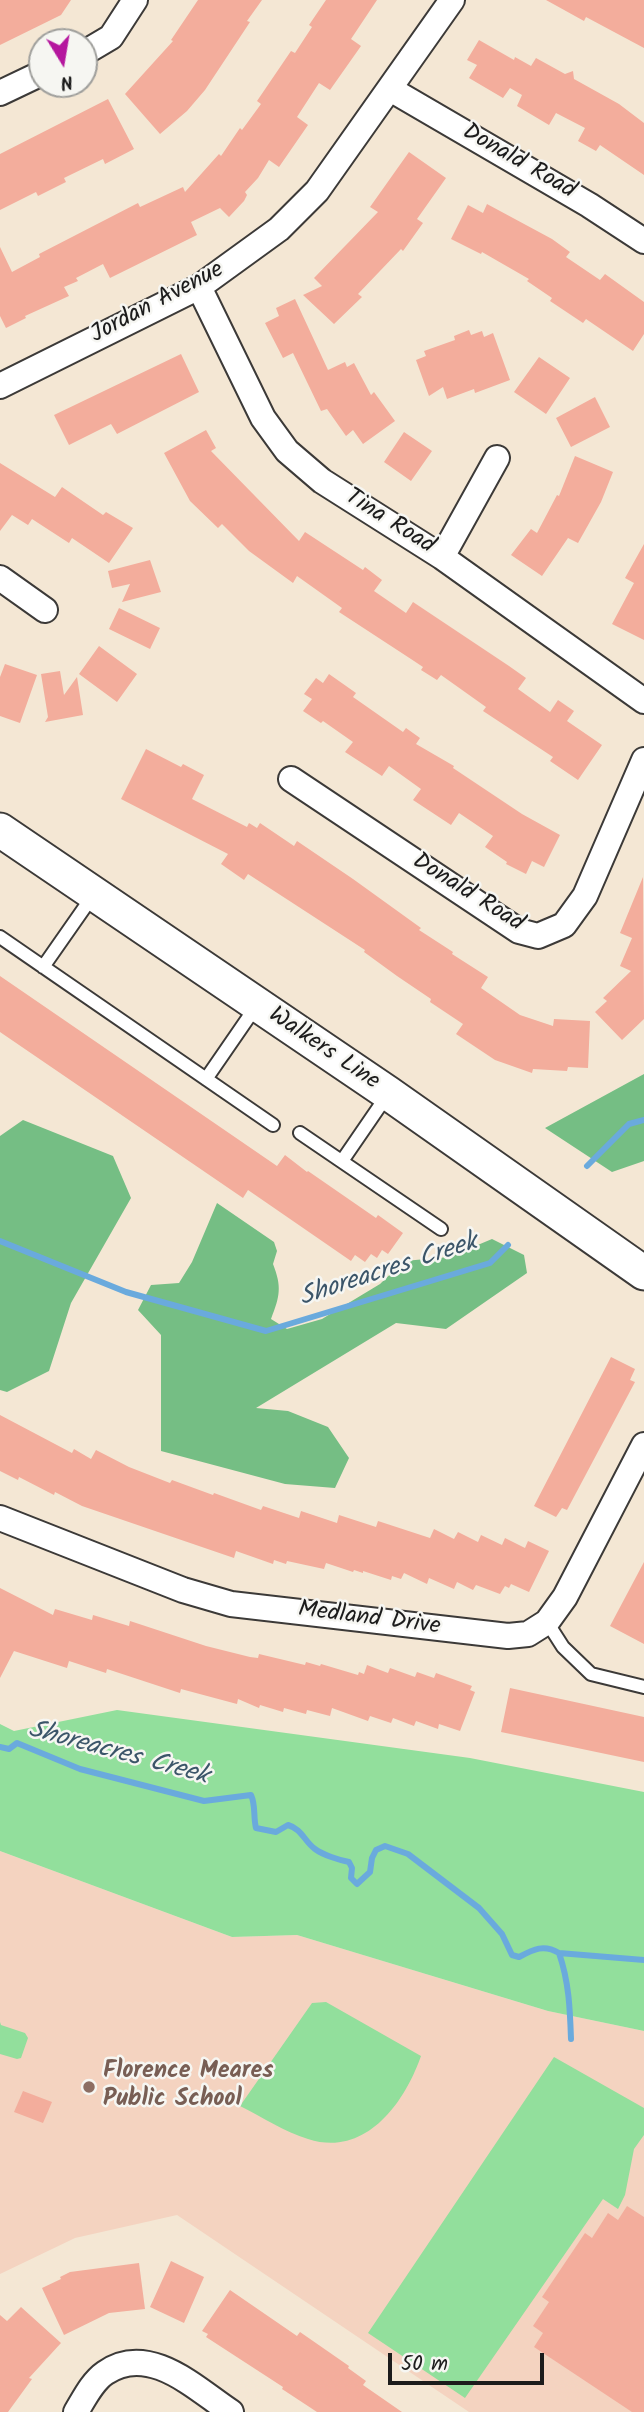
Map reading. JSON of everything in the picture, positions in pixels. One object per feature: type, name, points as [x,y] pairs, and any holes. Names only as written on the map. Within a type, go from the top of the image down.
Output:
[{"type":"main road","name":"Walkers Line","points":[[0,830],[388,1093],[644,1273]]},
{"type":"street","points":[[98,45],[111,37],[135,0]]},
{"type":"street","name":"Jordan Avenue","points":[[0,386],[199,287],[279,229],[317,191],[452,0]]},
{"type":"street","points":[[0,93],[28,80]]},
{"type":"street","name":"Donald Road","points":[[390,89],[589,205],[644,241]]},
{"type":"street","name":"Tina Road","points":[[199,287],[263,418],[287,451],[323,481],[442,557],[644,701]]},
{"type":"street","points":[[442,557],[497,458]]},
{"type":"street","points":[[0,578],[46,610]]},
{"type":"street","name":"Donald Road","points":[[291,779],[519,931],[538,936],[564,925],[584,896],[644,760]]},
{"type":"street","points":[[547,1622],[565,1597],[644,1445]]},
{"type":"street","name":"Medland Drive","points":[[0,1518],[183,1590],[231,1604],[508,1636],[528,1634],[547,1622]]},
{"type":"street","points":[[76,2412],[90,2389],[105,2373],[125,2364],[146,2362],[167,2369],[231,2412]]},
{"type":"lane","points":[[43,967],[94,894]]},
{"type":"lane","points":[[0,937],[273,1125]]},
{"type":"lane","points":[[206,1079],[257,1005]]},
{"type":"lane","points":[[342,1161],[388,1093]]},
{"type":"lane","points":[[300,1133],[441,1229]]},
{"type":"lane","points":[[547,1622],[563,1647],[591,1674],[644,1687]]},
{"type":"shaded area","points":[[0,1851],[232,1937],[297,1935],[548,2011],[644,2031],[644,2412],[469,2412],[177,2215],[75,2238],[0,2274]]},
{"type":"green space","points":[[644,1074],[644,1161],[612,1172],[545,1128]]},
{"type":"green space","points":[[23,1120],[113,1156],[131,1198],[71,1303],[49,1371],[7,1392],[0,1390],[0,1136]]},
{"type":"green space","points":[[217,1203],[274,1242],[277,1251],[273,1264],[279,1291],[271,1319],[287,1329],[322,1319],[380,1284],[404,1261],[449,1257],[492,1239],[524,1255],[527,1273],[446,1329],[396,1323],[256,1408],[288,1411],[328,1427],[349,1458],[335,1488],[285,1484],[161,1451],[161,1335],[138,1310],[151,1285],[179,1283],[192,1262]]},
{"type":"green space","points":[[117,1710],[470,1758],[644,1792],[644,2031],[548,2011],[297,1935],[232,1937],[0,1851],[0,1724],[14,1731]]},
{"type":"green space","points":[[326,2002],[421,2056],[405,2091],[380,2122],[348,2141],[329,2143],[299,2136],[240,2106],[312,2003]]},
{"type":"green space","points":[[0,2022],[1,2025],[25,2033],[28,2038],[21,2058],[0,2054]]},
{"type":"green space","points":[[554,2057],[644,2108],[644,2135],[634,2149],[625,2195],[618,2209],[603,2199],[465,2398],[368,2333]]},
{"type":"building","points":[[0,0],[71,0],[61,15],[35,28],[28,28],[28,31],[0,45]]},
{"type":"building","points":[[198,0],[262,0],[205,90],[187,111],[160,134],[125,94],[173,41],[171,40]]},
{"type":"building","points":[[326,0],[377,0],[351,39],[361,46],[330,90],[319,83],[297,117],[308,125],[279,167],[269,160],[245,192],[247,195],[244,201],[229,217],[220,208],[191,222],[197,235],[110,278],[103,264],[64,287],[69,296],[6,328],[0,316],[0,247],[12,272],[40,257],[39,254],[138,203],[140,207],[183,187],[185,192],[219,154],[221,156],[240,128],[242,130],[261,104],[257,101],[291,51],[295,53]]},
{"type":"building","points":[[546,0],[644,0],[644,48],[586,17],[584,21]]},
{"type":"building","points":[[479,40],[514,60],[515,57],[531,66],[536,58],[565,74],[573,71],[574,79],[619,104],[644,123],[644,175],[600,145],[596,151],[578,141],[585,128],[556,113],[549,125],[517,106],[522,95],[510,88],[503,98],[469,78],[477,65],[467,60]]},
{"type":"building","points":[[108,99],[134,149],[105,164],[103,159],[64,178],[66,182],[38,196],[36,192],[0,210],[0,154]]},
{"type":"building","points":[[409,152],[446,178],[417,219],[423,223],[403,251],[401,249],[358,294],[362,297],[334,324],[303,295],[322,286],[314,278],[378,212],[370,207]]},
{"type":"building","points":[[487,204],[552,239],[570,252],[566,257],[600,280],[605,274],[644,302],[644,334],[633,351],[586,319],[583,323],[550,301],[552,298],[527,281],[529,279],[482,252],[481,254],[451,239],[468,205],[483,213]]},
{"type":"building","points":[[295,299],[328,370],[345,362],[347,367],[354,363],[371,395],[374,392],[395,421],[363,444],[353,430],[346,436],[327,409],[321,411],[293,353],[283,358],[265,323],[279,316],[276,308]]},
{"type":"building","points":[[469,330],[471,335],[482,331],[484,337],[493,333],[510,380],[475,393],[474,389],[447,399],[443,387],[429,396],[416,360],[426,356],[424,351],[455,340],[454,336]]},
{"type":"building","points":[[181,354],[199,392],[117,434],[111,424],[69,445],[54,415]]},
{"type":"building","points":[[539,357],[570,378],[546,414],[514,392]]},
{"type":"building","points":[[595,397],[610,427],[571,447],[556,418]]},
{"type":"building","points":[[206,430],[216,448],[211,451],[299,541],[305,532],[363,570],[365,567],[382,580],[374,591],[406,613],[413,602],[509,666],[526,678],[518,689],[550,712],[558,700],[574,711],[567,721],[602,745],[578,780],[550,761],[553,757],[483,711],[486,707],[441,675],[437,680],[421,670],[423,667],[339,612],[342,608],[297,576],[293,583],[249,551],[222,524],[218,528],[190,501],[164,453]]},
{"type":"building","points":[[404,432],[432,451],[411,481],[384,462]]},
{"type":"building","points":[[575,456],[613,472],[601,502],[578,543],[568,538],[542,576],[511,555],[531,529],[537,533],[557,495],[559,496]]},
{"type":"building","points":[[0,463],[55,497],[62,487],[103,515],[106,512],[133,528],[109,563],[72,538],[69,543],[32,519],[28,525],[12,515],[0,531]]},
{"type":"building","points":[[644,544],[644,640],[612,624],[634,583],[625,578]]},
{"type":"building","points":[[150,560],[161,592],[122,602],[130,584],[112,588],[108,571]]},
{"type":"building","points":[[119,608],[160,628],[150,649],[109,629]]},
{"type":"building","points":[[99,646],[137,674],[117,702],[79,674]]},
{"type":"building","points":[[5,664],[37,675],[20,723],[0,716],[0,677]]},
{"type":"building","points":[[60,671],[64,695],[77,677],[83,715],[45,722],[48,717],[41,674]]},
{"type":"building","points":[[329,674],[356,693],[353,697],[403,732],[406,728],[420,738],[416,744],[454,766],[453,768],[522,814],[560,835],[544,867],[532,861],[526,874],[506,864],[507,862],[485,847],[493,836],[459,813],[451,825],[413,800],[421,789],[389,766],[382,776],[345,752],[353,742],[303,711],[312,699],[304,694],[316,678],[323,683]]},
{"type":"building","points":[[146,749],[181,767],[183,764],[204,775],[192,799],[247,827],[249,823],[257,828],[260,823],[294,846],[297,841],[421,928],[419,930],[453,952],[452,954],[488,977],[481,988],[520,1015],[553,1026],[554,1019],[590,1021],[588,1068],[568,1067],[567,1071],[533,1069],[532,1073],[495,1060],[456,1034],[463,1024],[430,1002],[431,999],[364,952],[365,950],[248,874],[244,880],[221,864],[228,854],[121,799]]},
{"type":"building","points":[[643,877],[644,1019],[622,1040],[595,1012],[607,1001],[603,998],[631,971],[620,966],[632,938],[620,933]]},
{"type":"building","points":[[0,976],[277,1166],[285,1155],[376,1218],[378,1215],[403,1233],[388,1254],[382,1250],[377,1258],[371,1254],[365,1262],[355,1255],[351,1261],[248,1190],[243,1198],[0,1032]]},
{"type":"building","points":[[611,1357],[635,1369],[630,1380],[635,1382],[567,1510],[562,1508],[556,1517],[534,1506]]},
{"type":"building","points":[[0,1415],[72,1453],[74,1449],[91,1459],[96,1450],[170,1483],[172,1480],[261,1510],[263,1506],[299,1518],[301,1511],[337,1523],[339,1515],[376,1527],[378,1521],[430,1538],[434,1529],[454,1539],[458,1532],[478,1542],[481,1535],[502,1545],[505,1538],[525,1548],[528,1541],[549,1551],[529,1592],[511,1584],[509,1588],[505,1586],[500,1594],[476,1585],[473,1590],[457,1582],[454,1589],[429,1578],[427,1584],[404,1573],[401,1579],[392,1576],[391,1580],[326,1563],[324,1569],[287,1561],[286,1564],[274,1560],[273,1564],[236,1551],[234,1558],[82,1506],[55,1492],[54,1495],[19,1477],[18,1480],[0,1471]]},
{"type":"building","points":[[644,1562],[644,1644],[610,1626]]},
{"type":"building","points":[[0,1588],[53,1615],[55,1609],[92,1620],[93,1615],[129,1626],[130,1621],[206,1646],[250,1657],[258,1658],[259,1654],[305,1665],[306,1662],[320,1666],[321,1664],[358,1675],[359,1672],[364,1674],[367,1665],[388,1673],[390,1668],[415,1677],[417,1672],[434,1678],[436,1673],[472,1686],[470,1690],[475,1692],[460,1731],[439,1724],[438,1729],[416,1721],[414,1726],[393,1718],[391,1723],[370,1716],[368,1721],[332,1708],[330,1716],[307,1710],[306,1714],[284,1708],[283,1712],[260,1705],[259,1708],[238,1699],[237,1704],[181,1689],[180,1693],[107,1669],[106,1673],[69,1661],[67,1668],[14,1651],[0,1678]]},
{"type":"building","points":[[510,1688],[644,1717],[644,1762],[501,1732]]},
{"type":"building","points":[[23,2091],[52,2102],[43,2123],[14,2112]]},
{"type":"building","points":[[627,2206],[644,2217],[644,2412],[632,2412],[534,2347],[543,2333],[533,2326],[549,2302],[542,2297],[585,2233],[592,2238],[608,2213],[618,2220]]},
{"type":"building","points":[[171,2261],[204,2277],[184,2323],[150,2307]]},
{"type":"building","points":[[139,2263],[145,2309],[109,2313],[64,2335],[42,2288],[70,2272]]},
{"type":"building","points":[[230,2290],[297,2336],[300,2332],[349,2366],[348,2368],[366,2381],[363,2385],[402,2412],[317,2412],[206,2337],[208,2334],[202,2331]]},
{"type":"building","points":[[21,2307],[61,2343],[29,2378],[32,2379],[8,2412],[0,2412],[0,2315],[7,2321]]},
{"type":"waterway","name":"Shoreacres Creek","points":[[587,1166],[629,1124],[644,1120]]},
{"type":"waterway","name":"Shoreacres Creek","points":[[0,1241],[126,1292],[266,1331],[490,1263],[508,1245]]},
{"type":"waterway","name":"Shoreacres Creek","points":[[0,1747],[9,1749],[17,1743],[80,1769],[204,1801],[251,1795],[256,1828],[276,1832],[288,1825],[293,1827],[318,1851],[349,1862],[352,1868],[351,1878],[357,1884],[370,1872],[376,1850],[385,1846],[408,1854],[479,1908],[502,1934],[512,1955],[519,1957],[544,1948],[559,1953],[644,1960]]},
{"type":"waterway","name":"Shoreacres Creek","points":[[559,1953],[567,1985],[571,2039]]},
{"type":"place","name":"Florence Meares Public School","points":[[89,2087]]}]
